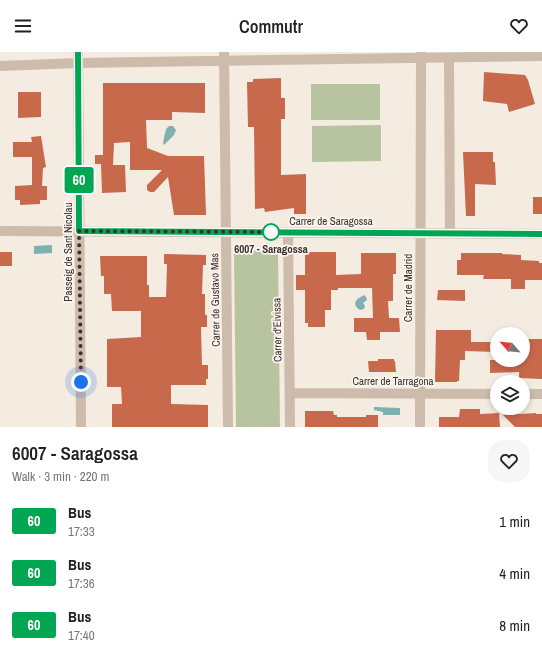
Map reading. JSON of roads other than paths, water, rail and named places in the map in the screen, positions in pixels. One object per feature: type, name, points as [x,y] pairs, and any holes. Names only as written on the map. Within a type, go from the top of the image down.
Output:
[{"type":"street","name":"Passeig de Sant Nicolau","points":[[78,52],[81,427]]},
{"type":"street","points":[[0,66],[224,57],[421,55],[450,58],[542,56]]},
{"type":"street","name":"Carrer de Madrid","points":[[420,427],[421,55]]},
{"type":"street","name":"Carrer de Gustavo Mas","points":[[224,57],[228,427]]},
{"type":"street","points":[[450,58],[450,233]]},
{"type":"street","name":"Carrer de Saragossa","points":[[0,231],[542,234]]},
{"type":"street","name":"Carrer d'Eivissa","points":[[288,233],[290,427]]},
{"type":"street","name":"Carrer de Tarragona","points":[[290,393],[490,394]]},
{"type":"street","points":[[530,394],[542,394]]},
{"type":"water","points":[[169,126],[173,126],[176,130],[174,135],[164,145],[163,143],[166,129]]},
{"type":"water","points":[[52,245],[52,253],[34,254],[34,246]]},
{"type":"water","points":[[364,295],[367,300],[363,303],[365,306],[364,309],[360,310],[355,304],[359,298]]},
{"type":"water","points":[[374,407],[400,408],[400,415],[383,415],[383,412],[374,410]]},
{"type":"place","name":"6007 - Saragossa","points":[[271,232]]}]
